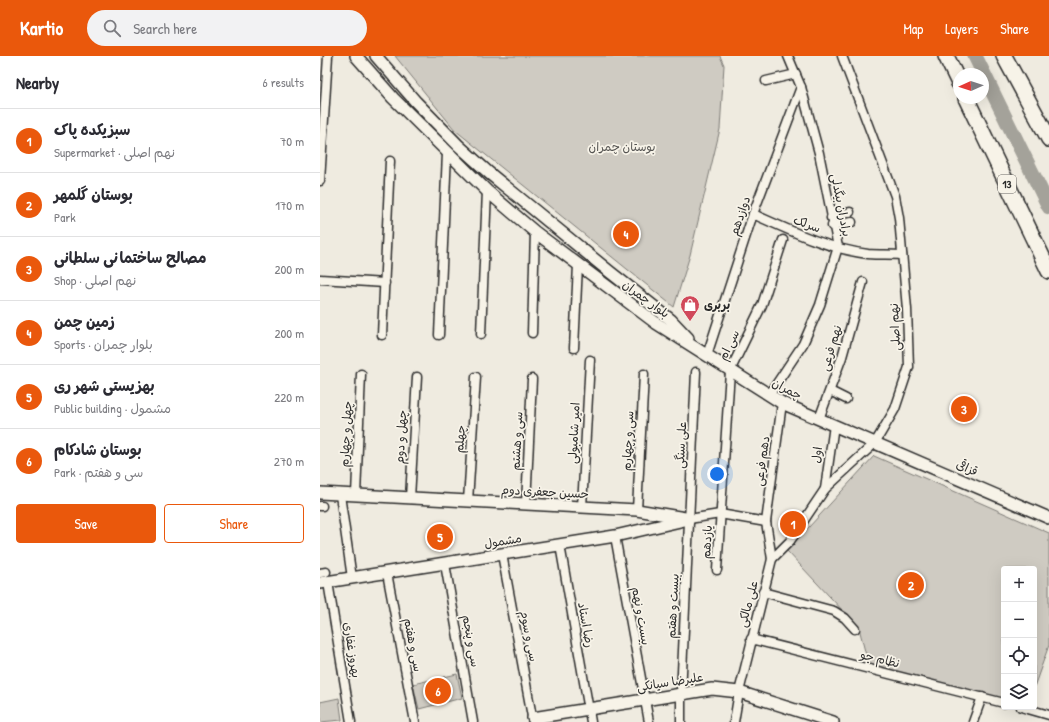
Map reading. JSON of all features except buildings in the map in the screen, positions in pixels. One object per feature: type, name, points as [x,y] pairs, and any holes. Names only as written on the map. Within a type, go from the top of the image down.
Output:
[{"type":"highway","points":[[946,56],[953,71]]},
{"type":"highway","points":[[1004,56],[1049,139]]},
{"type":"highway","name":"13","points":[[969,104],[1049,271]]},
{"type":"main road","name":"بلوار چمران","points":[[356,56],[393,98],[487,192],[578,265],[656,323],[694,346]]},
{"type":"main road","name":"بلوار چمران","points":[[376,56],[458,145],[489,173],[671,320],[694,346]]},
{"type":"main road","name":"چمران","points":[[694,346],[730,371],[782,403],[875,443]]},
{"type":"main road","name":"قزاقی","points":[[875,443],[1049,518]]},
{"type":"main road","name":"حسین جعفری دوم","points":[[320,494],[637,510],[689,519]]},
{"type":"main road","name":"مشمول","points":[[324,578],[352,578],[445,564],[615,536],[689,519]]},
{"type":"main road","name":"علیرضا سیانکی","points":[[533,720],[588,708],[712,689],[833,722]]},
{"type":"street","points":[[320,181],[323,83],[328,56]]},
{"type":"street","name":"برادران بیگدلی","points":[[769,395],[803,344],[820,305],[838,247],[831,222],[819,153],[801,87],[788,56]]},
{"type":"street","name":"نهم اصلی","points":[[772,559],[790,541],[825,489],[875,443],[895,409],[909,367],[907,309],[899,218],[895,196],[842,56]]},
{"type":"street","points":[[766,81],[796,74]]},
{"type":"street","name":"دوازدهم","points":[[707,355],[753,214],[801,87]]},
{"type":"street","points":[[439,335],[447,153]]},
{"type":"street","points":[[382,335],[390,161]]},
{"type":"street","points":[[481,334],[487,192]]},
{"type":"street","points":[[831,222],[850,212]]},
{"type":"street","name":"سرلک","points":[[753,214],[786,229],[838,247],[869,254],[902,255]]},
{"type":"street","points":[[831,222],[852,222]]},
{"type":"street","points":[[532,333],[535,232]]},
{"type":"street","name":"سی ام","points":[[720,514],[730,371],[762,305],[783,240]]},
{"type":"street","points":[[574,348],[578,265]]},
{"type":"street","points":[[320,279],[384,284]]},
{"type":"street","name":"نهم فرعی","points":[[820,419],[842,357],[863,282]]},
{"type":"street","name":"امیر شامبولی","points":[[582,507],[590,360]]},
{"type":"street","name":"علی سنگی","points":[[689,519],[696,372]]},
{"type":"street","name":"چهل و چهارم","points":[[356,495],[361,374]]},
{"type":"street","name":"سی و چهارم","points":[[637,510],[644,374]]},
{"type":"street","name":"چهل و دوم","points":[[410,498],[417,377]]},
{"type":"street","name":"چهلم","points":[[468,501],[476,378]]},
{"type":"street","name":"سی و هشتم","points":[[526,504],[532,379]]},
{"type":"street","points":[[830,391],[846,399]]},
{"type":"street","name":"دهم فرعی","points":[[766,522],[782,403]]},
{"type":"street","name":"اول","points":[[825,489],[834,425]]},
{"type":"street","points":[[340,495],[352,578]]},
{"type":"street","name":"حسین جعفری دوم","points":[[689,519],[720,514],[766,522]]},
{"type":"street","name":"یازدهم","points":[[717,570],[720,514]]},
{"type":"street","name":"بیست و هفتم","points":[[681,722],[689,519]]},
{"type":"street","name":"علی مالکی","points":[[734,722],[738,695],[751,638],[772,559],[766,522]]},
{"type":"street","name":"بیست و نهم","points":[[615,536],[648,722]]},
{"type":"street","name":"رضا استاد","points":[[560,545],[591,722]]},
{"type":"street","name":"سی و سوم","points":[[502,554],[533,720]]},
{"type":"street","name":"سی و پنجم","points":[[445,564],[473,722]]},
{"type":"street","name":"سی و هفتم","points":[[387,573],[415,722]]},
{"type":"street","name":"بهروز غفاری","points":[[324,578],[352,722]]},
{"type":"street","points":[[763,592],[834,611],[855,629]]},
{"type":"street","name":"نظام جو","points":[[751,638],[1001,701]]},
{"type":"street","points":[[973,722],[982,697]]},
{"type":"street","points":[[1033,710],[1049,714]]},
{"type":"green space","name":"بوستان چمران","points":[[395,56],[720,56],[724,65],[720,129],[690,255],[674,307],[455,130]]},
{"type":"green space","points":[[874,456],[1049,533],[1049,645],[1037,679],[1037,566],[1001,566],[1001,702],[870,671],[859,628],[787,551]]},
{"type":"green space","points":[[457,674],[462,698],[419,709],[413,684]]},
{"type":"green space","points":[[339,698],[342,720],[320,722],[320,702]]},
{"type":"waterway","points":[[975,56],[1049,207]]},
{"type":"place","name":"زمین چمن","points":[[626,234]]},
{"type":"place","name":"بربری","points":[[690,322]]},
{"type":"place","name":"مصالح ساختمانی سلطانی","points":[[964,409]]},
{"type":"place","name":"سبزیکده پاک","points":[[793,524]]},
{"type":"place","name":"بهزیستی شهر ری","points":[[440,537]]},
{"type":"place","name":"بوستان گلمهر","points":[[911,585]]},
{"type":"place","name":"بوستان شادکام","points":[[438,691]]}]
